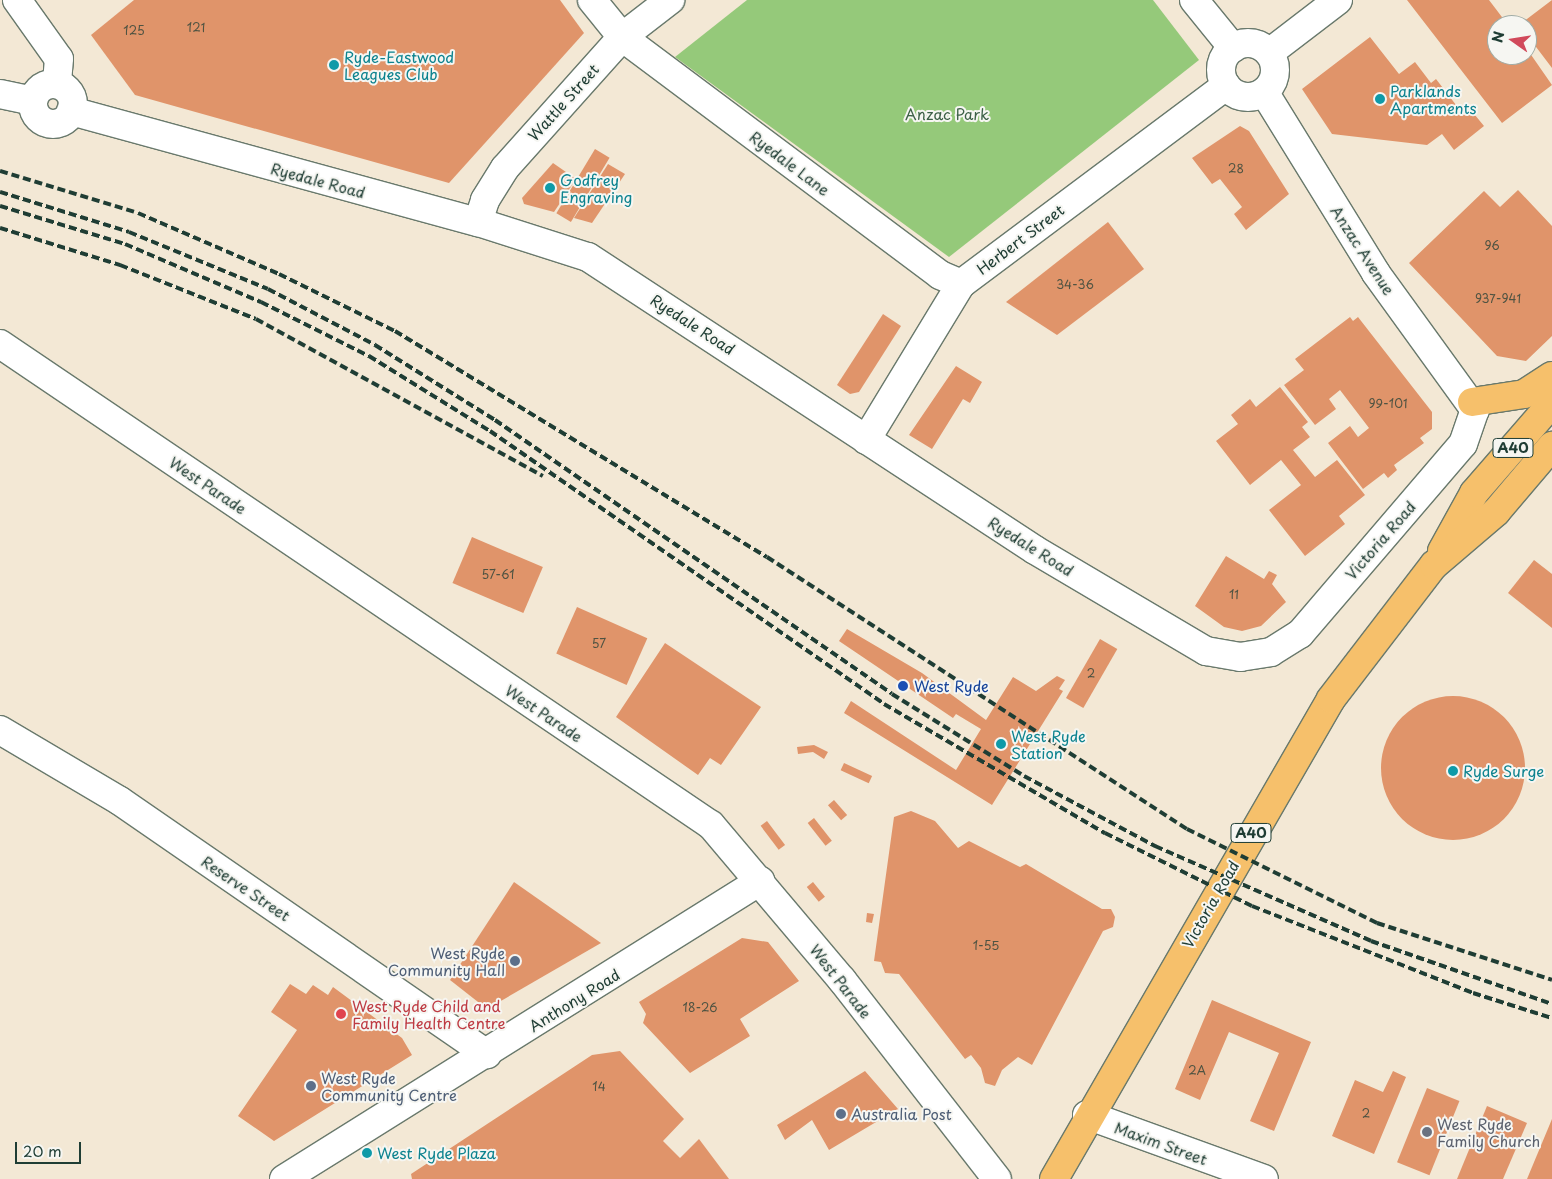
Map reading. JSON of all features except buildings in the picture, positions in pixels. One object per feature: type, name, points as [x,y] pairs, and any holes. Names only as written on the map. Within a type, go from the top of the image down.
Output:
[{"type":"highway","points":[[1472,402],[1524,394],[1552,376]]},
{"type":"highway","name":"Victoria Road","points":[[1054,1179],[1087,1115],[1331,699],[1434,565],[1474,493],[1552,403]]},
{"type":"highway","name":"Victoria Road","points":[[1434,565],[1496,512],[1552,446]]},
{"type":"street","points":[[17,0],[59,60],[57,84]]},
{"type":"street","name":"Ryedale Lane","points":[[592,0],[622,37],[940,275],[961,284]]},
{"type":"street","name":"Wattle Street","points":[[478,222],[484,200],[505,168],[622,37],[670,0]]},
{"type":"street","points":[[1194,0],[1233,48]]},
{"type":"street","points":[[1269,53],[1338,0]]},
{"type":"street","points":[[1253,43],[1269,53],[1274,78],[1264,92],[1248,97],[1226,86],[1221,69],[1233,48],[1253,43]]},
{"type":"street","points":[[57,84],[70,94],[71,111],[57,123],[44,122],[35,113],[33,101],[39,89],[57,84]]},
{"type":"street","name":"Herbert Street","points":[[866,440],[961,284],[1226,86]]},
{"type":"street","name":"Anzac Avenue","points":[[1264,92],[1376,273],[1472,402]]},
{"type":"street","points":[[0,94],[33,101]]},
{"type":"street","name":"Ryedale Road","points":[[71,111],[478,222],[566,248],[603,265],[1035,550],[1206,650],[1227,657],[1258,655]]},
{"type":"street","name":"West Parade","points":[[0,344],[711,825],[760,881],[997,1179]]},
{"type":"street","name":"Victoria Road","points":[[1258,655],[1285,646],[1300,634],[1463,444],[1472,425],[1472,402]]},
{"type":"street","name":"Reserve Street","points":[[0,730],[120,801],[487,1054]]},
{"type":"street","name":"Anthony Road","points":[[284,1179],[395,1106],[487,1054],[760,881]]},
{"type":"street","name":"Maxim Street","points":[[1087,1115],[1264,1179]]},
{"type":"green space","name":"Anzac Park","points":[[747,0],[1153,0],[1199,60],[949,257],[675,57]]},
{"type":"railway","points":[[0,171],[138,213],[279,274],[395,331],[767,557],[1187,829],[1377,923],[1552,980]]},
{"type":"railway","points":[[0,192],[129,232],[268,289],[375,345],[495,420],[892,694],[1024,776],[1155,846],[1371,941],[1552,1004]]},
{"type":"railway","points":[[0,206],[125,244],[261,302],[369,356],[490,431],[884,704],[1105,833],[1252,906],[1473,993],[1552,1018]]},
{"type":"railway","points":[[0,228],[120,265],[256,319],[543,476]]},
{"type":"place","name":"Ryde-Eastwood Leagues Club","points":[[334,65]]},
{"type":"place","name":"Parklands Apartments","points":[[1380,99]]},
{"type":"place","name":"Godfrey Engraving","points":[[550,188]]},
{"type":"place","name":"West Ryde","points":[[903,686]]},
{"type":"place","name":"West Ryde Station","points":[[1001,744]]},
{"type":"place","name":"Ryde Surge","points":[[1453,771]]},
{"type":"place","name":"West Ryde Community Hall","points":[[515,961]]},
{"type":"place","name":"West Ryde Child and Family Health Centre","points":[[341,1014]]},
{"type":"place","name":"West Ryde Community Centre","points":[[311,1086]]},
{"type":"place","name":"Australia Post","points":[[841,1114]]},
{"type":"place","name":"West Ryde Family Church","points":[[1427,1132]]},
{"type":"place","name":"West Ryde Plaza","points":[[367,1153]]}]
